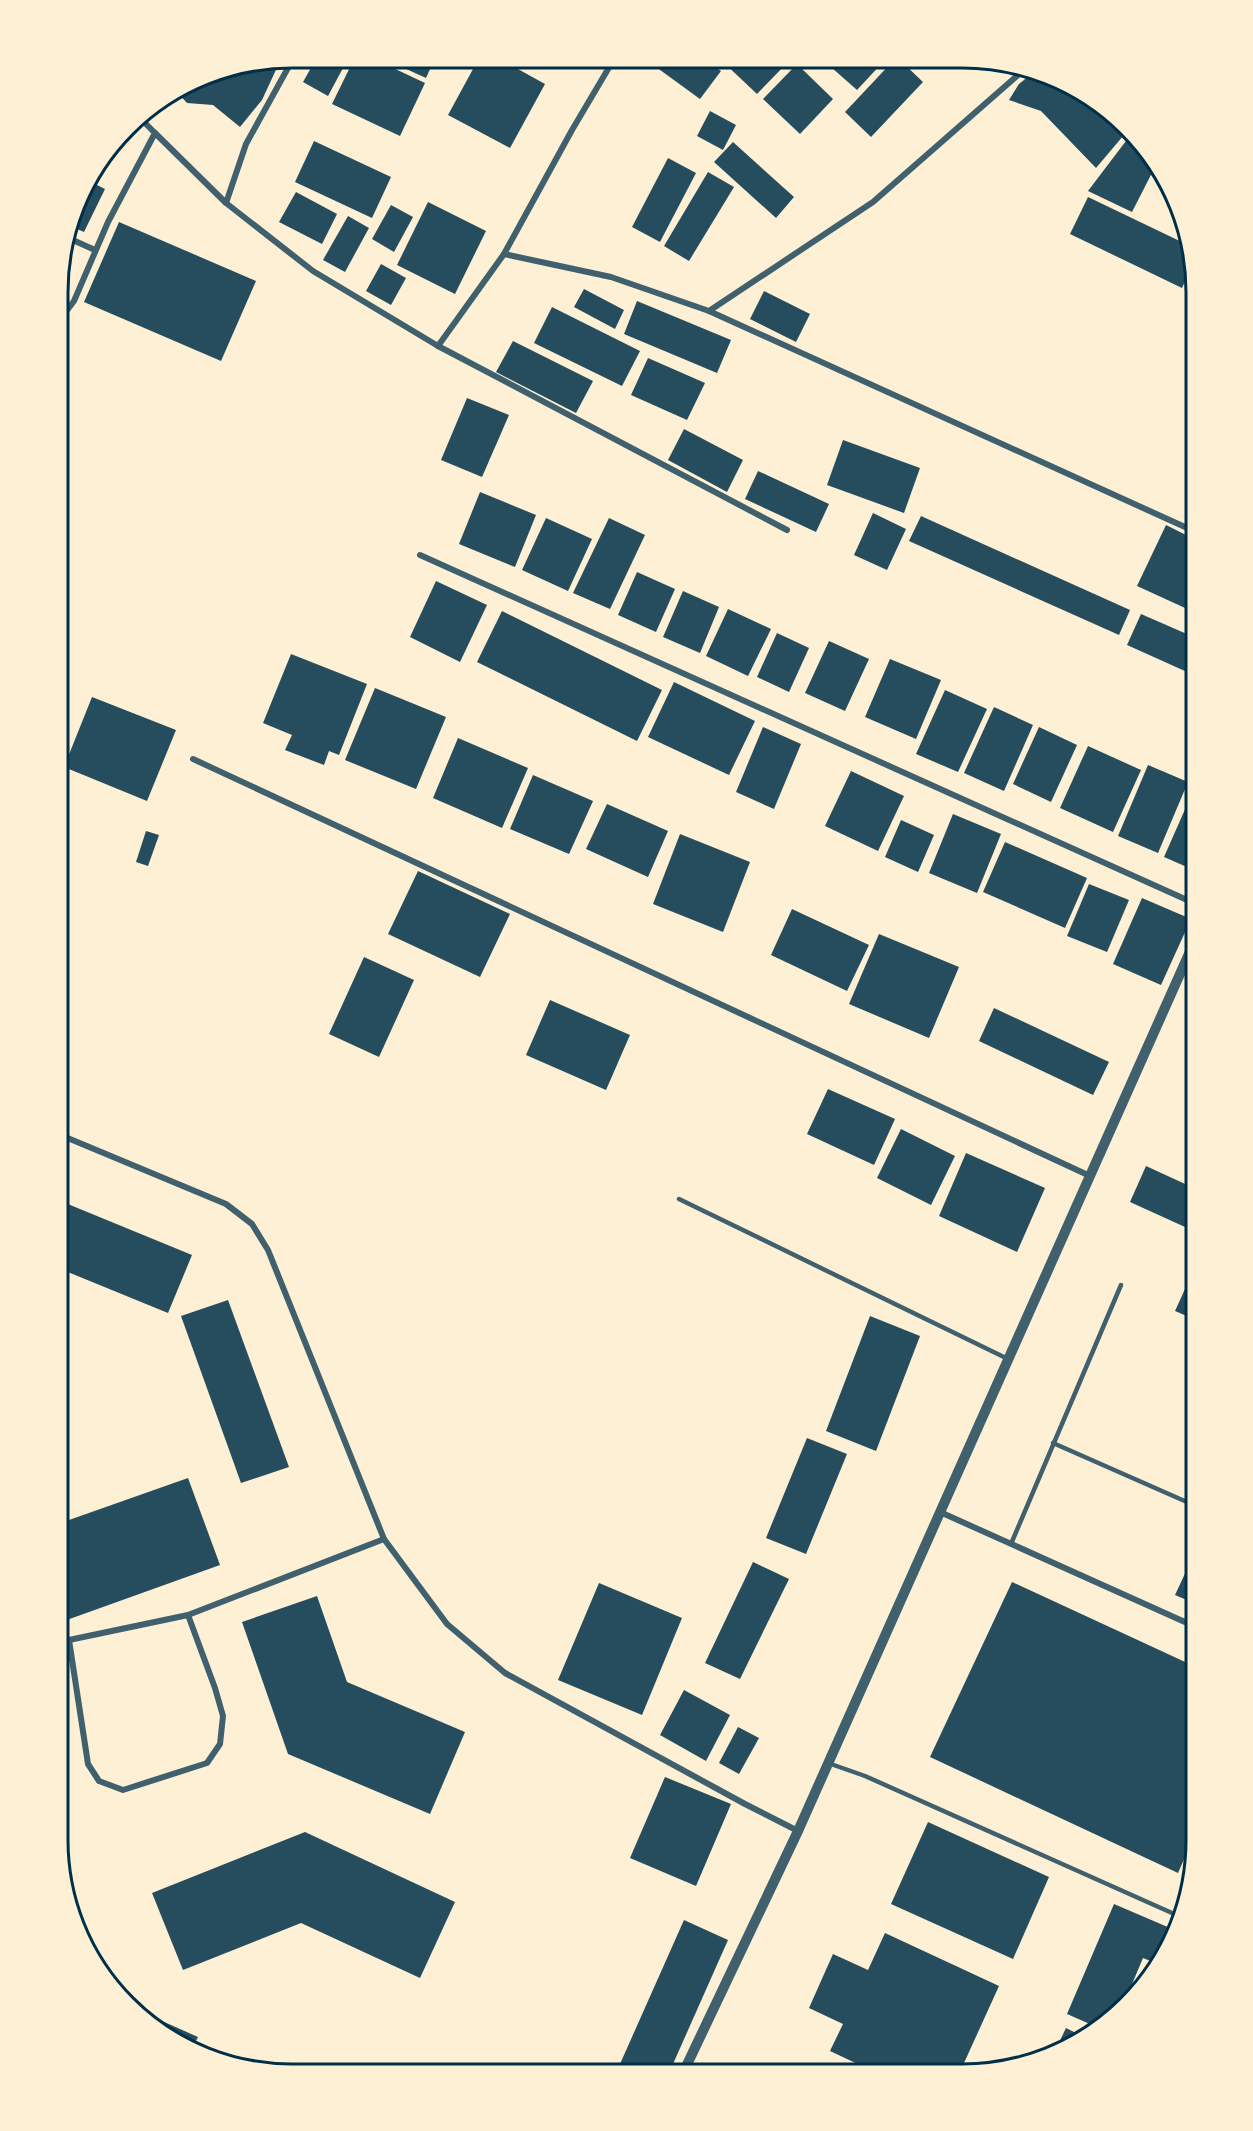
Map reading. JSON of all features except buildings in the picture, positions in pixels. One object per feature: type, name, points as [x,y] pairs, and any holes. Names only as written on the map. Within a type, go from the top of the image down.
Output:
[{"type":"street","points":[[226,203],[246,144],[288,68]]},
{"type":"street","points":[[438,346],[504,254],[609,68]]},
{"type":"street","points":[[709,311],[873,202],[1019,75]]},
{"type":"street","points":[[145,123],[226,203],[313,271],[438,346],[787,530]]},
{"type":"street","points":[[68,309],[74,301],[95,250],[155,133]]},
{"type":"street","points":[[73,240],[95,250]]},
{"type":"street","points":[[504,254],[611,277],[709,311],[1186,527]]},
{"type":"street","points":[[420,555],[1186,900]]},
{"type":"street","points":[[193,759],[1090,1176]]},
{"type":"street","points":[[687,2064],[798,1831],[1186,960]]},
{"type":"street","points":[[68,1138],[226,1204],[252,1224],[268,1250],[384,1539],[447,1624],[505,1673],[798,1831]]},
{"type":"street","points":[[940,1512],[1186,1623]]},
{"type":"street","points":[[188,1615],[223,1716],[220,1744],[207,1763],[123,1790],[99,1781],[88,1764],[69,1640],[188,1615],[384,1539]]},
{"type":"lane","points":[[679,1199],[1008,1359]]},
{"type":"lane","points":[[1011,1544],[1121,1285]]},
{"type":"lane","points":[[1053,1443],[1186,1502]]},
{"type":"lane","points":[[828,1763],[865,1776],[1173,1914]]}]
